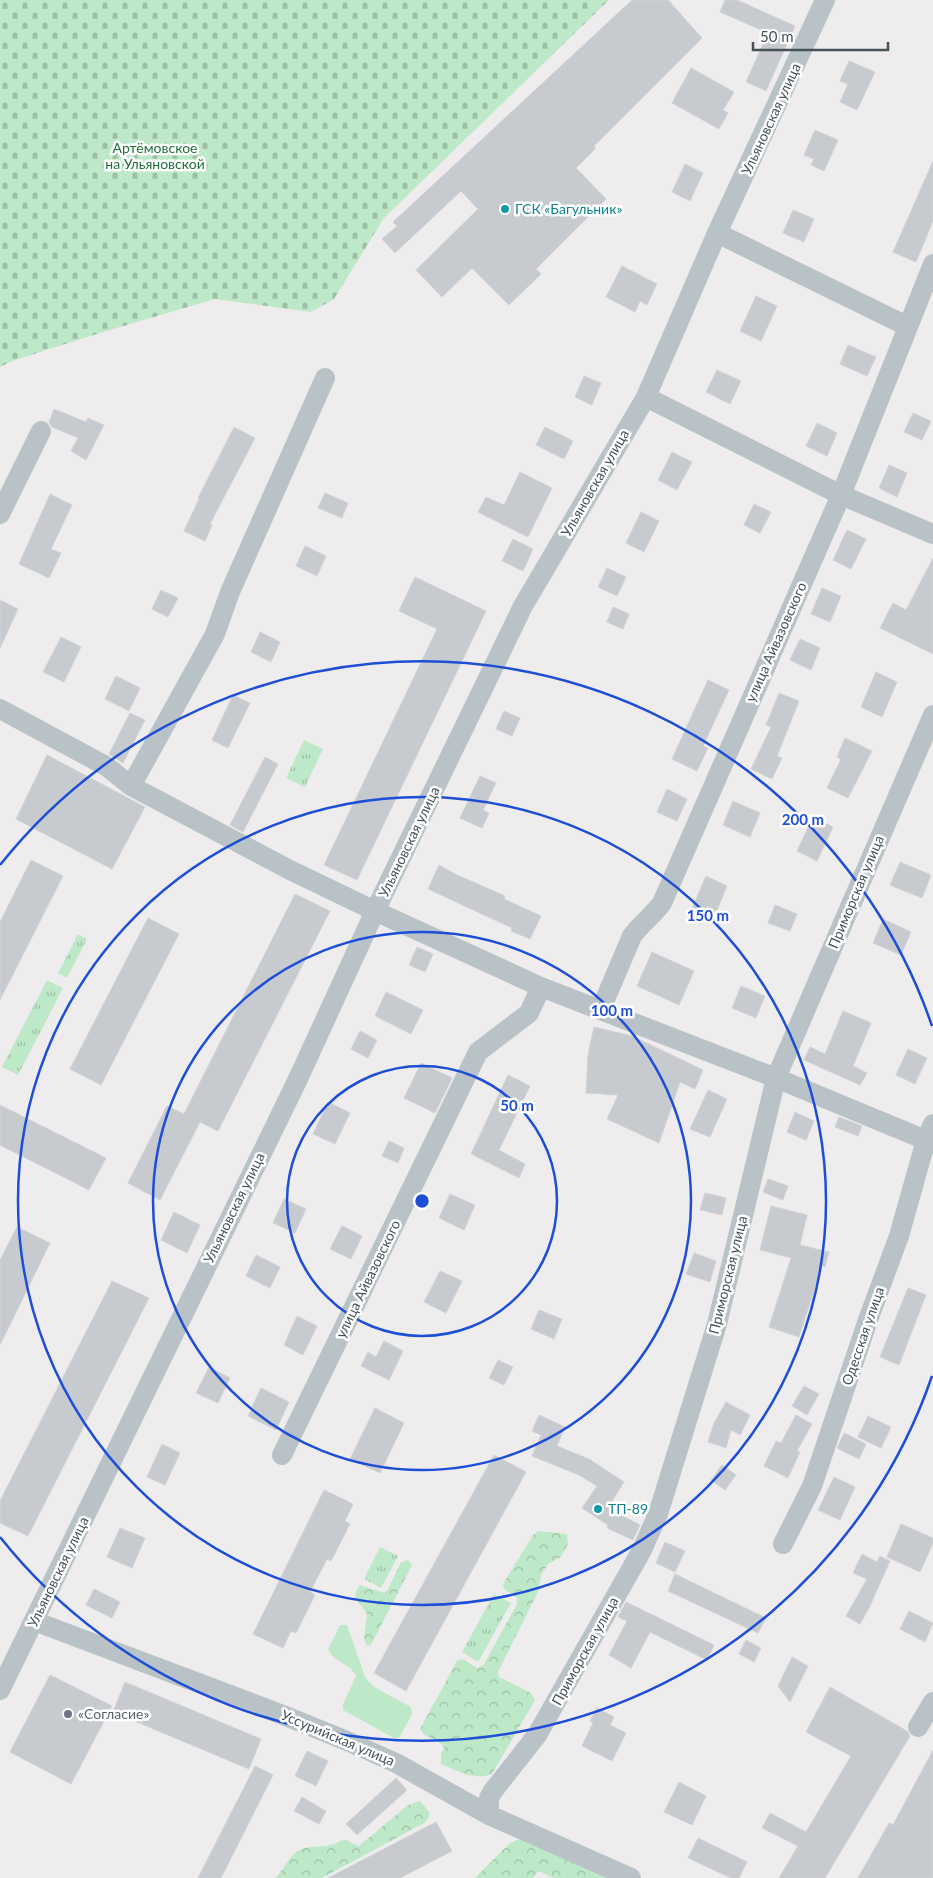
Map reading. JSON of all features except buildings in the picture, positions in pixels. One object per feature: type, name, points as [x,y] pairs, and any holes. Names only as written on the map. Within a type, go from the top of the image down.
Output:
[{"type":"street","name":"Ульяновская улица","points":[[0,1690],[298,1079],[375,910],[523,606],[646,397],[717,233],[826,0]]},
{"type":"street","points":[[717,233],[907,326]]},
{"type":"street","name":"улица Айвазовского","points":[[601,1009],[632,936],[639,927],[654,915],[662,903],[840,495],[933,264]]},
{"type":"street","points":[[131,786],[215,634],[230,592],[325,378]]},
{"type":"street","points":[[646,397],[840,495],[933,534]]},
{"type":"street","points":[[0,514],[41,431]]},
{"type":"street","points":[[0,709],[106,766],[131,786],[290,870],[541,987],[931,1136]]},
{"type":"street","name":"Приморская улица","points":[[489,1815],[490,1795],[537,1736],[642,1550],[658,1514],[717,1324],[776,1078],[933,715]]},
{"type":"street","name":"улица Айвазовского","points":[[282,1455],[478,1052],[530,1013],[541,987]]},
{"type":"street","name":"Одесская улица","points":[[783,1544],[812,1486],[868,1320],[899,1236],[931,1136]]},
{"type":"street","name":"Уссурийская улица","points":[[34,1621],[347,1741],[396,1763],[489,1815],[631,1878]]},
{"type":"street","points":[[918,1727],[933,1702]]},
{"type":"green space","name":"Артёмовское на Ульяновской","points":[[0,0],[609,0],[384,218],[334,299],[311,312],[215,299],[103,332],[12,361],[0,367]]},
{"type":"green space","points":[[304,740],[323,749],[305,787],[286,778]]},
{"type":"green space","points":[[78,934],[87,939],[67,978],[58,973]]},
{"type":"green space","points":[[47,980],[63,988],[18,1075],[2,1067]]},
{"type":"green space","points":[[538,1531],[567,1534],[568,1544],[561,1557],[548,1564],[541,1575],[539,1590],[498,1672],[499,1677],[531,1693],[535,1700],[492,1774],[473,1776],[453,1770],[441,1764],[441,1754],[444,1748],[442,1745],[425,1735],[420,1729],[457,1661],[462,1659],[478,1668],[484,1664],[517,1604],[517,1598],[504,1589],[503,1584],[533,1535]]},
{"type":"green space","points":[[380,1547],[398,1556],[381,1588],[364,1579]]},
{"type":"green space","points":[[408,1560],[412,1565],[371,1645],[367,1646],[364,1638],[367,1614],[355,1597],[356,1591],[360,1585],[384,1593],[388,1589],[401,1562]]},
{"type":"green space","points":[[494,1594],[511,1603],[478,1662],[462,1652]]},
{"type":"green space","points":[[340,1625],[347,1625],[365,1677],[374,1687],[411,1707],[412,1714],[399,1738],[394,1738],[343,1710],[343,1704],[356,1676],[350,1668],[334,1657],[328,1649]]},
{"type":"green space","points":[[420,1801],[429,1812],[426,1822],[322,1878],[275,1878],[298,1851],[331,1845],[345,1840],[359,1846],[408,1805]]},
{"type":"green space","points":[[520,1839],[611,1878],[553,1878],[537,1872],[533,1878],[475,1878],[510,1843]]},
{"type":"place","name":"ГСК «Багульник»","points":[[505,209]]},
{"type":"place","name":"ТП-89","points":[[598,1509]]},
{"type":"place","name":"«Согласие»","points":[[68,1714]]}]
